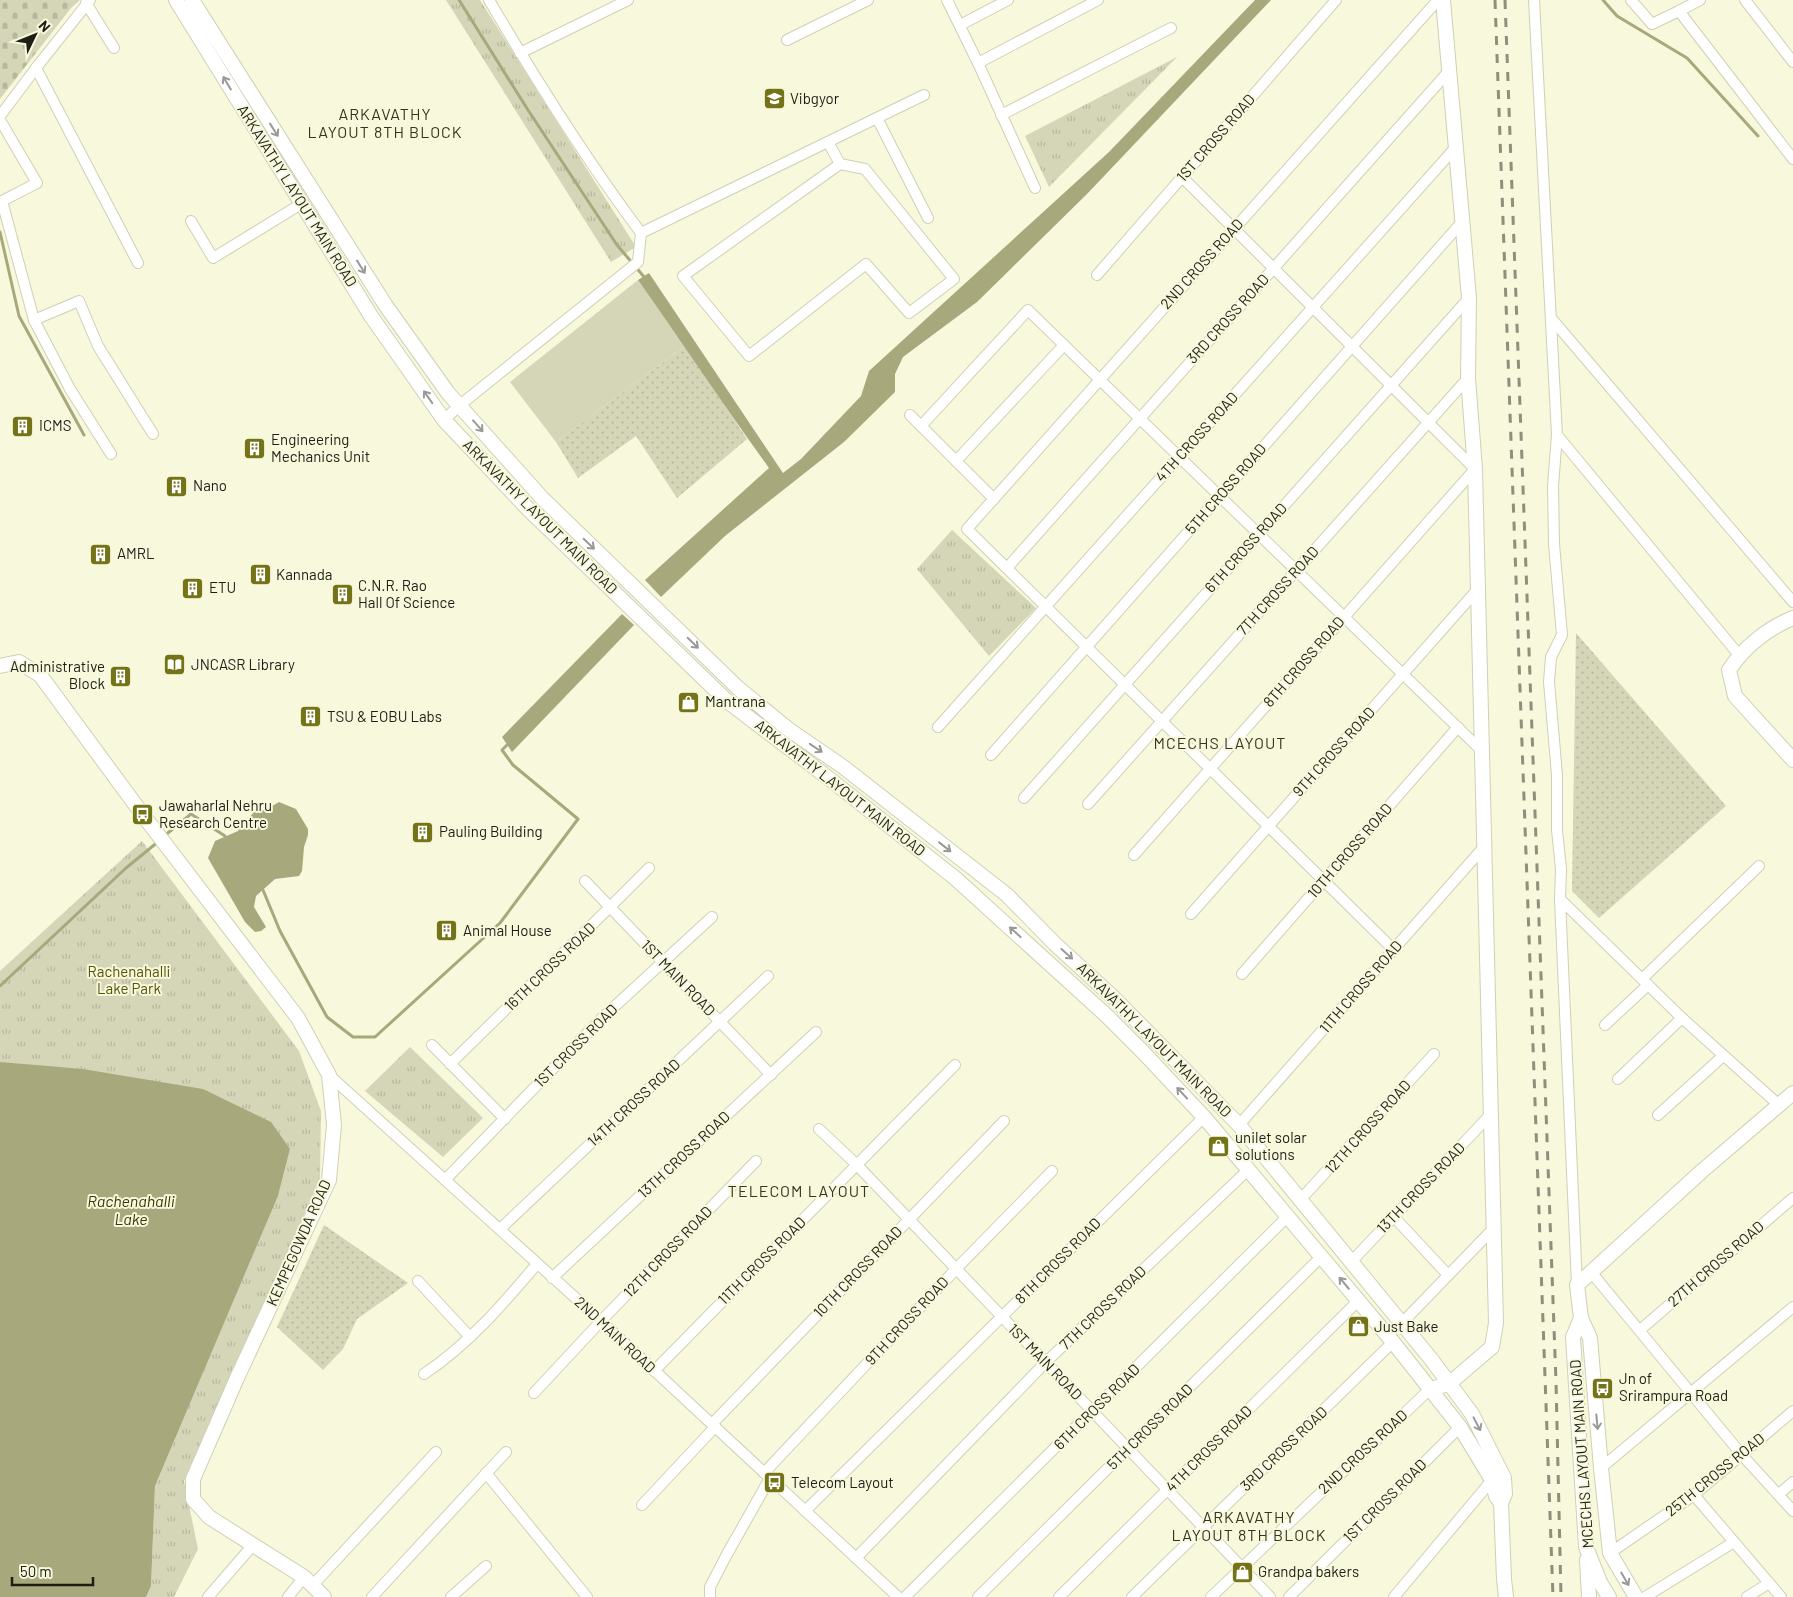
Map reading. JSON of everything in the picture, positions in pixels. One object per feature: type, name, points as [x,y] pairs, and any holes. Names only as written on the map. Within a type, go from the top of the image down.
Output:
[{"type":"main road","name":"ARKAVATHY LAYOUT MAIN ROAD","points":[[176,0],[371,316],[444,420],[529,510],[727,701],[955,878],[1107,1016],[1204,1117],[1322,1256],[1393,1342],[1498,1479]]},
{"type":"main road","name":"ARKAVATHY LAYOUT MAIN ROAD","points":[[192,0],[386,306],[448,393],[542,498],[738,688],[788,729],[842,766],[1007,895],[1055,944],[1115,999],[1239,1125],[1450,1383],[1472,1414],[1498,1479]]},
{"type":"main road","points":[[1429,1390],[1450,1383],[1492,1347],[1496,1324],[1475,469],[1468,378],[1469,298],[1443,0]]},
{"type":"main road","points":[[1793,618],[1779,623],[1739,655],[1728,670],[1734,696],[1793,760]]},
{"type":"main road","name":"KEMPEGOWDA ROAD","points":[[0,666],[19,662],[40,675],[298,1018],[329,1075],[334,1125],[329,1180],[241,1369],[193,1478],[193,1499],[209,1517],[308,1581],[324,1597]]},
{"type":"main road","points":[[955,878],[966,863]]},
{"type":"main road","points":[[1581,1318],[1577,1285],[1702,1171],[1788,1100]]},
{"type":"main road","name":"MCECHS LAYOUT MAIN ROAD","points":[[1581,1318],[1574,1337],[1586,1547],[1600,1582],[1609,1597]]},
{"type":"main road","name":"MCECHS LAYOUT MAIN ROAD","points":[[1581,1318],[1590,1338],[1610,1553],[1636,1597]]},
{"type":"main road","points":[[1498,1479],[1505,1494],[1501,1503],[1506,1597]]},
{"type":"main road","points":[[1586,1547],[1589,1597]]},
{"type":"street","points":[[444,420],[460,405],[638,262],[641,233],[576,142],[520,54],[489,0]]},
{"type":"street","points":[[520,54],[628,0]]},
{"type":"street","points":[[787,40],[868,0]]},
{"type":"street","points":[[947,0],[1036,188]]},
{"type":"street","points":[[960,25],[1008,0]]},
{"type":"street","points":[[978,63],[1098,0]]},
{"type":"street","name":"1ST CROSS ROAD","points":[[1097,275],[1336,0]]},
{"type":"street","name":"2ND CROSS ROAD","points":[[1007,568],[967,529],[1438,0]]},
{"type":"street","points":[[1534,0],[1557,436],[1553,486],[1554,544],[1562,635],[1551,657],[1549,682],[1557,775],[1557,830],[1577,1285]]},
{"type":"street","points":[[1631,0],[1652,24],[1700,0]]},
{"type":"street","points":[[1745,0],[1793,62]]},
{"type":"street","points":[[112,454],[70,389],[34,320],[2,201],[37,183],[0,118],[36,68],[88,2],[114,48]]},
{"type":"street","points":[[1679,11],[1793,159]]},
{"type":"street","points":[[1001,115],[1171,28]]},
{"type":"street","points":[[36,68],[138,263]]},
{"type":"street","name":"3RD CROSS ROAD","points":[[1007,568],[1449,71]]},
{"type":"street","points":[[641,233],[924,95]]},
{"type":"street","points":[[876,118],[928,218]]},
{"type":"street","points":[[828,142],[840,164]]},
{"type":"street","name":"4TH CROSS ROAD","points":[[938,727],[1456,147]]},
{"type":"street","points":[[840,164],[865,169],[954,279],[909,313],[866,264],[749,356],[683,276],[840,164]]},
{"type":"street","points":[[1182,177],[1475,469]]},
{"type":"street","points":[[191,221],[213,258],[301,204]]},
{"type":"street","name":"5TH CROSS ROAD","points":[[991,755],[1462,222]]},
{"type":"street","name":"6TH CROSS ROAD","points":[[1024,798],[1469,298]]},
{"type":"street","points":[[34,320],[79,301],[98,346],[153,434]]},
{"type":"street","points":[[921,426],[1028,310],[1482,751]]},
{"type":"street","points":[[1550,318],[1793,602]]},
{"type":"street","points":[[956,461],[1064,345]]},
{"type":"street","name":"7TH CROSS ROAD","points":[[1088,804],[1468,378]]},
{"type":"street","points":[[910,415],[994,499]]},
{"type":"street","points":[[1557,436],[1739,655]]},
{"type":"street","name":"8TH CROSS ROAD","points":[[1134,855],[1475,469]]},
{"type":"street","points":[[1007,568],[1394,950]]},
{"type":"street","name":"9TH CROSS ROAD","points":[[1190,914],[1478,589]]},
{"type":"street","name":"10TH CROSS ROAD","points":[[1242,974],[1458,728]]},
{"type":"street","name":"11TH CROSS ROAD","points":[[1239,1125],[1483,848]]},
{"type":"street","points":[[1605,1024],[1759,866]]},
{"type":"street","name":"16TH CROSS ROAD","points":[[450,1064],[649,868]]},
{"type":"street","name":"1ST MAIN ROAD","points":[[585,881],[771,1075]]},
{"type":"street","points":[[1560,899],[1723,1056],[1788,1100]]},
{"type":"street","name":"1ST CROSS ROAD","points":[[445,1180],[602,1018],[712,917]]},
{"type":"street","name":"14TH CROSS ROAD","points":[[500,1230],[768,976]]},
{"type":"street","points":[[1618,1079],[1682,1018]]},
{"type":"street","name":"13TH CROSS ROAD","points":[[552,1278],[816,1032]]},
{"type":"street","points":[[432,1045],[504,1119]]},
{"type":"street","name":"12TH CROSS ROAD","points":[[1301,1199],[1434,1054]]},
{"type":"street","points":[[1658,1116],[1723,1056]]},
{"type":"street","name":"11TH CROSS ROAD","points":[[654,1371],[955,1065]]},
{"type":"street","name":"2ND MAIN ROAD","points":[[329,1075],[601,1321],[898,1597]]},
{"type":"street","name":"13TH CROSS ROAD","points":[[1351,1262],[1491,1114]]},
{"type":"street","name":"8TH CROSS ROAD","points":[[805,1511],[1204,1117]]},
{"type":"street","name":"10TH CROSS ROAD","points":[[642,1505],[713,1426],[1004,1121]]},
{"type":"street","name":"1ST MAIN ROAD","points":[[819,1128],[909,1219],[1270,1597]]},
{"type":"street","name":"12TH CROSS ROAD","points":[[534,1393],[756,1161]]},
{"type":"street","name":"7TH CROSS ROAD","points":[[856,1558],[1046,1362],[1249,1170]]},
{"type":"street","name":"9TH CROSS ROAD","points":[[710,1597],[710,1588],[767,1475],[956,1269],[1052,1171]]},
{"type":"street","name":"27TH CROSS ROAD","points":[[1640,1330],[1793,1198]]},
{"type":"street","name":"6TH CROSS ROAD","points":[[905,1597],[1288,1216]]},
{"type":"street","points":[[1394,1217],[1448,1275]]},
{"type":"street","points":[[1402,1323],[1494,1228]]},
{"type":"street","name":"5TH CROSS ROAD","points":[[978,1597],[1322,1256]]},
{"type":"street","points":[[424,1374],[446,1360],[498,1310],[537,1264]]},
{"type":"street","points":[[1591,1272],[1742,1455],[1793,1511]]},
{"type":"street","points":[[418,1281],[470,1337]]},
{"type":"street","name":"4TH CROSS ROAD","points":[[1059,1597],[1359,1300]]},
{"type":"street","points":[[1601,1468],[1793,1307]]},
{"type":"street","name":"3RD CROSS ROAD","points":[[1132,1597],[1393,1342]]},
{"type":"street","name":"2ND CROSS ROAD","points":[[1211,1597],[1429,1390]]},
{"type":"street","name":"25TH CROSS ROAD","points":[[1610,1553],[1694,1496],[1793,1411]]},
{"type":"street","name":"1ST CROSS ROAD","points":[[1289,1597],[1460,1427]]},
{"type":"street","points":[[288,1597],[308,1581],[436,1452]]},
{"type":"street","points":[[372,1597],[506,1452]]},
{"type":"street","points":[[486,1473],[587,1597]]},
{"type":"street","points":[[1394,1597],[1498,1479]]},
{"type":"street","points":[[1778,1494],[1793,1482]]},
{"type":"street","points":[[1694,1496],[1781,1597]]},
{"type":"street","points":[[1645,1597],[1734,1542]]},
{"type":"street","points":[[208,1597],[252,1545]]},
{"type":"street","points":[[452,1597],[486,1566]]},
{"type":"street","points":[[1747,1597],[1769,1583]]},
{"type":"green space","points":[[0,0],[80,0],[71,8],[0,99]]},
{"type":"green space","points":[[446,0],[480,0],[636,247],[611,262]]},
{"type":"green space","points":[[1177,57],[1049,187],[1025,136]]},
{"type":"green space","points":[[638,280],[685,346],[556,442],[510,382]]},
{"type":"green space","points":[[685,346],[747,439],[677,498],[636,436],[578,478],[556,442]]},
{"type":"green space","points":[[952,530],[1036,608],[989,656],[917,569]]},
{"type":"green space","points":[[1576,633],[1726,806],[1599,918],[1572,891]]},
{"type":"green space","name":"Rachenahalli Lake Park","points":[[142,841],[299,1051],[321,1111],[320,1179],[184,1481],[198,1549],[174,1597],[146,1597],[151,1586],[155,1486],[278,1196],[290,1149],[0,1062],[0,971]]},
{"type":"green space","points":[[410,1047],[483,1118],[443,1157],[365,1091]]},
{"type":"green space","points":[[324,1225],[408,1283],[357,1319],[343,1349],[323,1370],[277,1327]]},
{"type":"water","points":[[1255,0],[1271,0],[1087,194],[977,302],[903,357],[895,374],[895,392],[844,442],[725,536],[661,597],[645,580],[769,468],[638,280],[649,273],[783,473],[801,459],[861,396],[869,371],[1109,152]]},
{"type":"water","points":[[622,614],[634,625],[512,752],[502,737]]},
{"type":"water","points":[[279,802],[296,809],[308,829],[302,871],[299,876],[275,879],[256,896],[254,907],[266,927],[261,931],[255,932],[245,922],[208,858],[215,841],[238,831],[254,812],[267,809]]},
{"type":"water","name":"Rachenahalli Lake","points":[[0,1062],[83,1069],[203,1089],[271,1122],[290,1149],[278,1196],[155,1486],[151,1586],[146,1597],[0,1597]]},
{"type":"waterway","points":[[459,0],[528,110],[617,245],[645,278]]},
{"type":"waterway","points":[[1603,0],[1617,16],[1687,58],[1758,136]]},
{"type":"waterway","points":[[0,232],[19,316],[84,435]]},
{"type":"waterway","points":[[263,890],[280,931],[327,1017],[353,1037],[375,1037],[500,923],[578,819],[513,765],[502,750],[509,743]]},
{"type":"waterway","points":[[163,837],[191,814],[225,836]]},
{"type":"waterway","points":[[0,986],[126,868],[159,841]]},
{"type":"railway","points":[[1495,0],[1553,1597]]},
{"type":"railway","points":[[1505,0],[1556,1382],[1561,1597]]},
{"type":"place","name":"Vibgyor","points":[[774,99]]},
{"type":"place","name":"ICMS","points":[[23,426]]},
{"type":"place","name":"Engineering Mechanics Unit","points":[[255,449]]},
{"type":"place","name":"Nano","points":[[177,486]]},
{"type":"place","name":"AMRL","points":[[101,554]]},
{"type":"place","name":"Kannada","points":[[260,575]]},
{"type":"place","name":"ETU","points":[[193,588]]},
{"type":"place","name":"C.N.R. Rao Hall Of Science","points":[[342,595]]},
{"type":"place","name":"JNCASR Library","points":[[175,665]]},
{"type":"place","name":"Administrative Block","points":[[121,676]]},
{"type":"place","name":"Mantrana","points":[[689,702]]},
{"type":"place","name":"TSU & EOBU Labs","points":[[311,717]]},
{"type":"place","name":"Jawaharlal Nehru Research Centre","points":[[143,815]]},
{"type":"place","name":"Pauling Building","points":[[423,832]]},
{"type":"place","name":"Animal House","points":[[447,931]]},
{"type":"place","name":"unilet solar solutions","points":[[1219,1147]]},
{"type":"place","name":"Just Bake","points":[[1358,1327]]},
{"type":"place","name":"Jn of Srirampura Road","points":[[1603,1388]]},
{"type":"place","name":"Telecom Layout","points":[[775,1483]]},
{"type":"place","name":"Grandpa bakers","points":[[1242,1572]]},
{"type":"district","name":"ARKAVATHY LAYOUT 8TH BLOCK","points":[[385,123]]},
{"type":"district","name":"MCECHS LAYOUT","points":[[1220,743]]},
{"type":"district","name":"TELECOM LAYOUT","points":[[799,1191]]},
{"type":"district","name":"ARKAVATHY LAYOUT 8TH BLOCK","points":[[1249,1526]]}]
